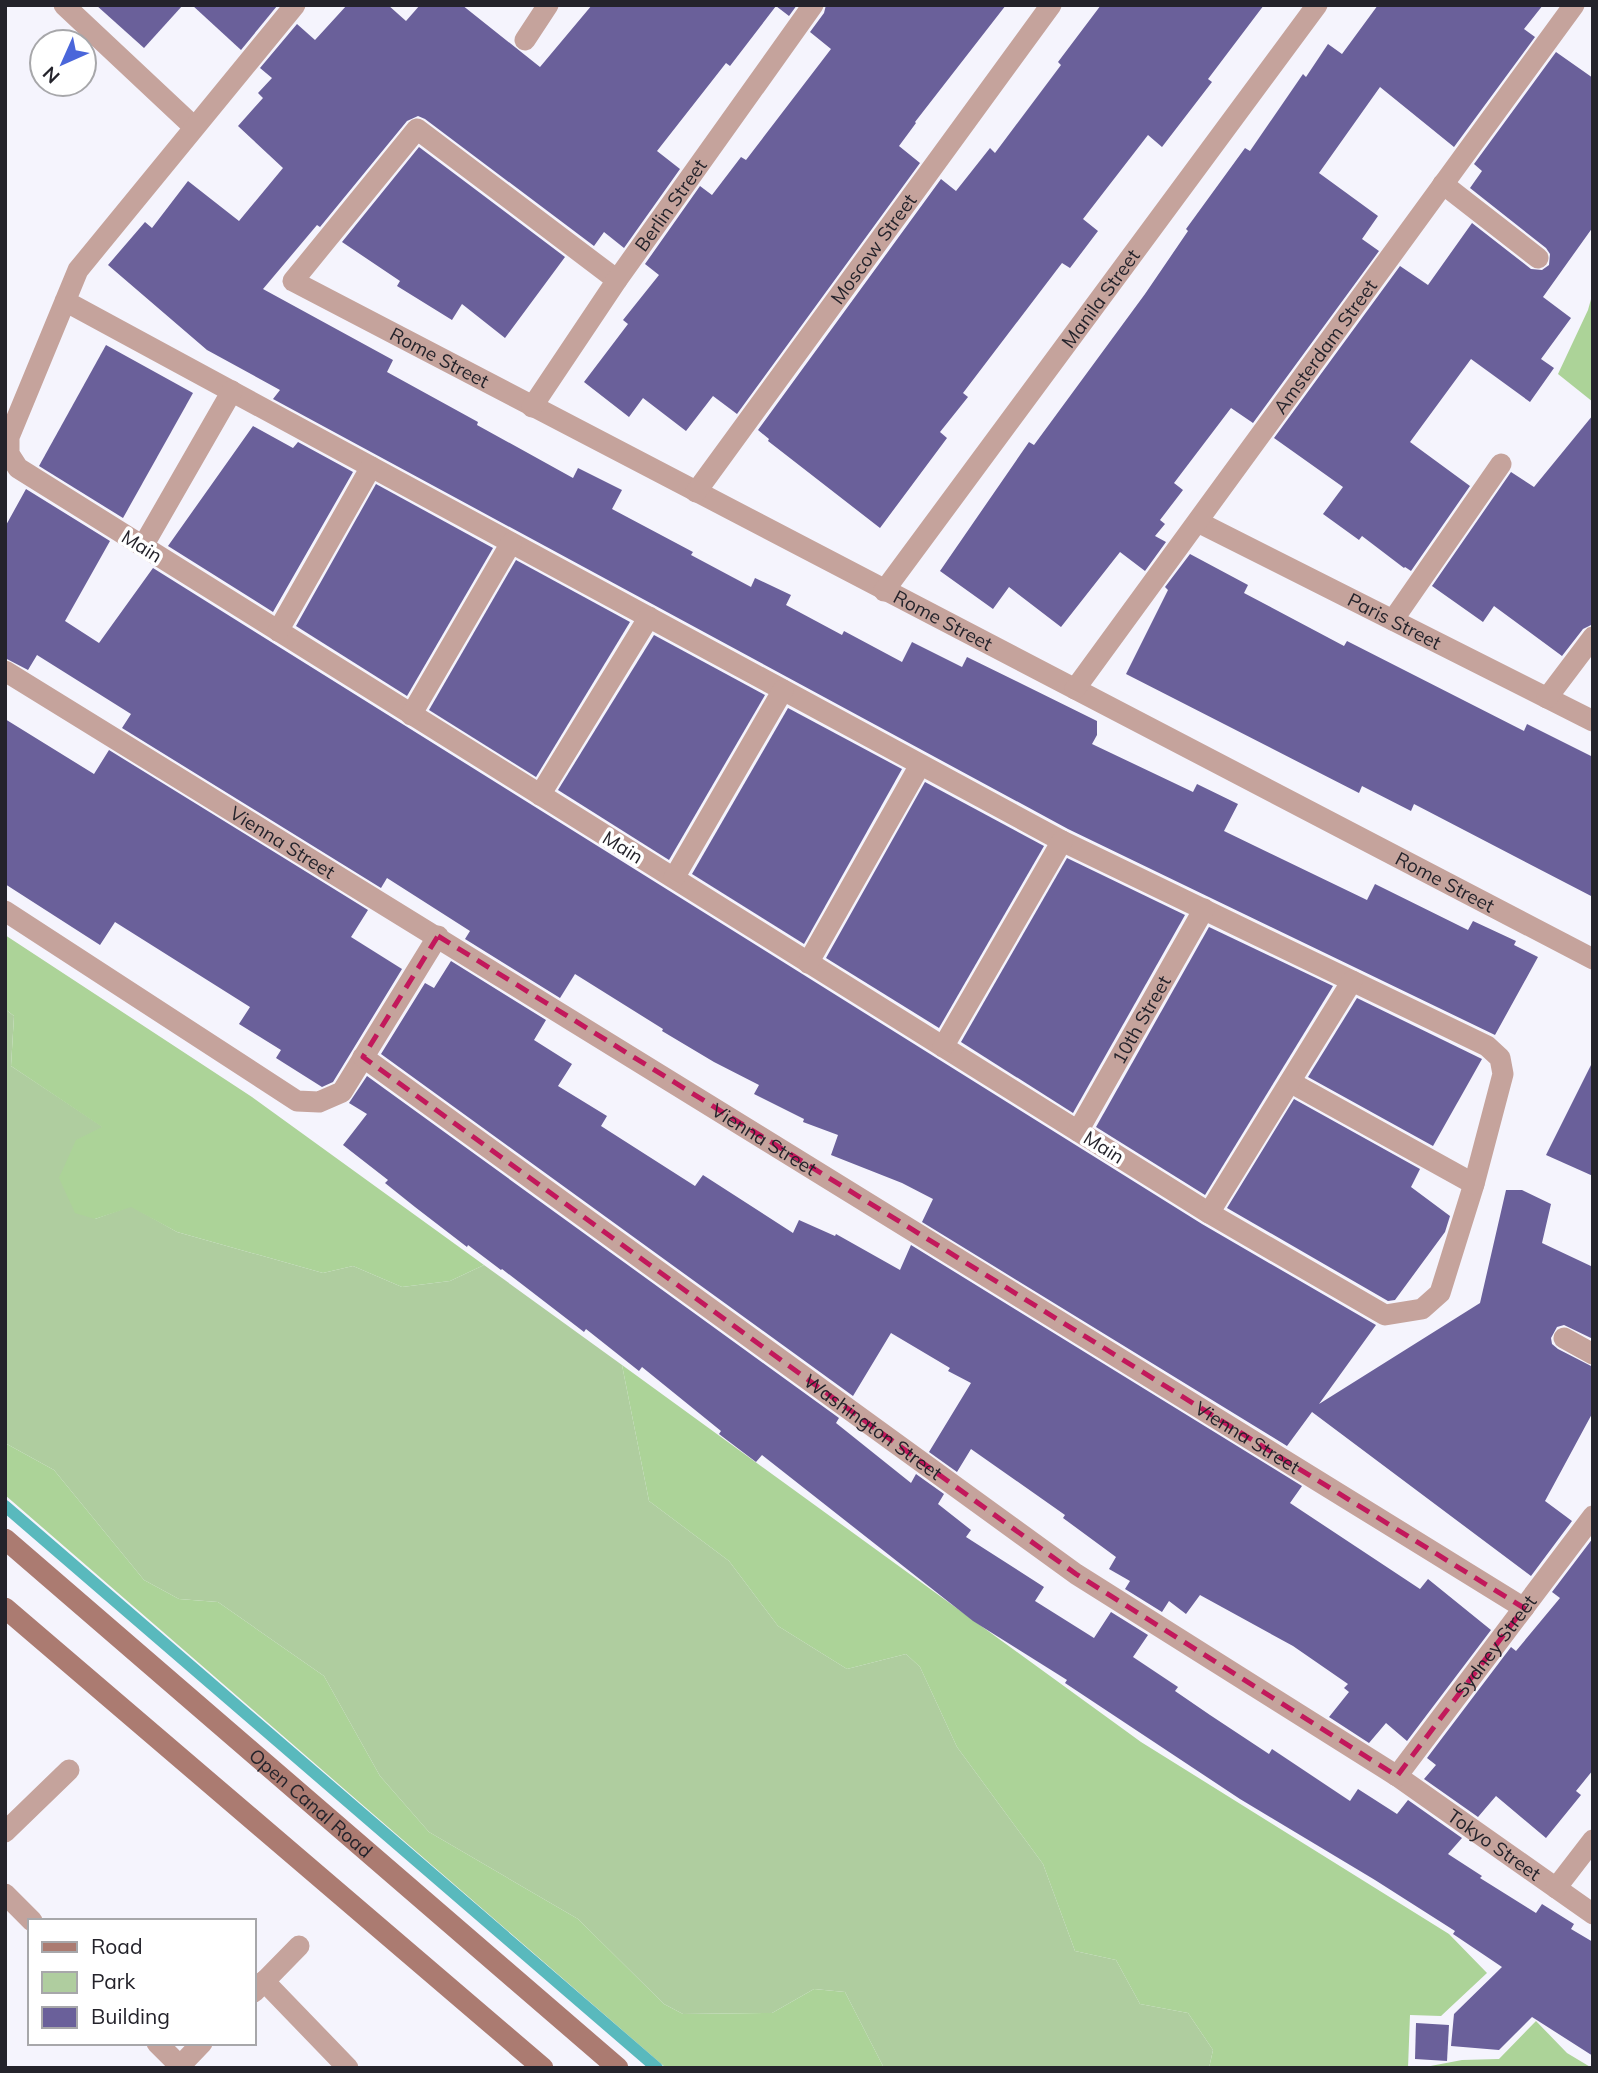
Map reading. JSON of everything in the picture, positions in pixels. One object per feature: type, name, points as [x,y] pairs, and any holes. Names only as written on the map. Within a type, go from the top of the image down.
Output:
[{"type":"main road","name":"Open Canal Road","points":[[5,1539],[618,2068]]},
{"type":"main road","points":[[5,1608],[543,2068]]},
{"type":"street","points":[[64,5],[194,127]]},
{"type":"street","name":"Main","points":[[295,5],[78,270],[9,437],[9,454],[18,468],[1209,1213],[1385,1315],[1422,1309],[1440,1293],[1474,1184]]},
{"type":"street","points":[[525,40],[548,5]]},
{"type":"street","name":"Berlin Street","points":[[532,407],[617,281],[813,5]]},
{"type":"street","name":"Moscow Street","points":[[696,492],[1051,5]]},
{"type":"street","name":"Manila Street","points":[[884,591],[1317,5]]},
{"type":"street","name":"Amsterdam Street","points":[[1075,690],[1574,5]]},
{"type":"street","name":"Rome Street","points":[[617,281],[417,130],[293,281],[1593,959]]},
{"type":"street","points":[[1443,184],[1538,258]]},
{"type":"street","points":[[65,301],[1062,841],[1487,1046],[1500,1058],[1503,1074],[1474,1184],[1290,1082]]},
{"type":"street","points":[[143,546],[232,391]]},
{"type":"street","points":[[1393,621],[1501,464]]},
{"type":"street","points":[[278,631],[371,467]]},
{"type":"street","name":"Paris Street","points":[[1198,522],[1593,721]]},
{"type":"street","points":[[411,715],[511,543]]},
{"type":"street","points":[[540,795],[649,617]]},
{"type":"street","points":[[1547,698],[1593,636]]},
{"type":"street","name":"Vienna Street","points":[[5,671],[1524,1608]]},
{"type":"street","points":[[674,878],[783,690]]},
{"type":"street","points":[[808,963],[920,765]]},
{"type":"street","points":[[943,1047],[1062,841]]},
{"type":"street","name":"10th Street","points":[[1078,1131],[1204,909]]},
{"type":"street","points":[[5,911],[297,1101],[319,1102],[342,1091],[438,936]]},
{"type":"street","points":[[1209,1213],[1352,981]]},
{"type":"street","name":"Washington Street","points":[[363,1056],[1076,1574],[1397,1776]]},
{"type":"street","points":[[1564,1338],[1593,1354]]},
{"type":"street","name":"Sydney Street","points":[[1397,1776],[1593,1516]]},
{"type":"street","points":[[5,1832],[69,1770]]},
{"type":"street","name":"Tokyo Street","points":[[1397,1776],[1593,1914]]},
{"type":"street","points":[[1556,1888],[1593,1840]]},
{"type":"street","points":[[5,1894],[31,1919]]},
{"type":"street","points":[[299,1947],[259,1986],[348,2068]]},
{"type":"street","points":[[159,2045],[179,2067],[200,2045]]},
{"type":"highlighted area","points":[[438,936],[1524,1608],[1397,1776],[1076,1574],[363,1057]]},
{"type":"green space","points":[[1593,292],[1593,402],[1558,374],[1588,310]]},
{"type":"green space","points":[[5,935],[252,1097],[484,1265],[450,1281],[402,1287],[353,1266],[323,1273],[177,1232],[131,1207],[95,1219],[75,1213],[59,1178],[76,1140],[102,1127],[11,1066],[14,1016],[5,1009]]},
{"type":"green space","points":[[5,1009],[14,1016],[11,1066],[103,1127],[95,1219],[131,1206],[177,1232],[323,1273],[353,1266],[402,1287],[450,1281],[484,1265],[622,1365],[649,1501],[729,1561],[778,1626],[847,1669],[906,1654],[920,1667],[957,1747],[1043,1864],[1075,1951],[1116,1960],[1140,2004],[1188,2013],[1213,2050],[1209,2068],[884,2068],[845,1992],[814,1989],[772,2013],[683,2014],[664,2004],[578,1919],[429,1832],[380,1776],[324,1676],[218,1602],[179,1599],[144,1580],[54,1470],[5,1443]]},
{"type":"green space","points":[[622,1365],[1141,1742],[1449,1934],[1487,1973],[1441,2016],[1410,2015],[1408,2068],[1209,2068],[1213,2050],[1188,2013],[1140,2004],[1116,1960],[1075,1951],[1043,1864],[957,1747],[920,1667],[906,1654],[847,1669],[778,1626],[729,1561],[649,1501]]},
{"type":"green space","points":[[5,1443],[54,1470],[144,1580],[179,1599],[218,1602],[324,1676],[380,1776],[429,1832],[578,1919],[664,2004],[683,2014],[772,2013],[814,1989],[845,1992],[884,2068],[666,2068],[5,1495]]},
{"type":"green space","points":[[1536,2021],[1567,2053],[1592,2068],[1420,2068],[1462,2060],[1499,2059]]},
{"type":"building","points":[[96,5],[183,5],[144,48]]},
{"type":"building","points":[[192,5],[276,5],[277,6],[241,50]]},
{"type":"building","points":[[347,5],[388,5],[406,21],[420,5],[462,5],[540,67],[592,5],[797,5],[789,16],[776,6],[730,66],[726,63],[657,151],[680,169],[624,248],[604,232],[594,246],[418,116],[407,121],[320,227],[317,225],[263,289],[393,360],[387,372],[478,422],[477,425],[573,478],[578,468],[622,490],[612,509],[693,552],[691,555],[751,587],[755,578],[791,595],[786,605],[842,635],[844,631],[902,662],[912,642],[962,667],[967,657],[1097,721],[1097,735],[1092,744],[1193,792],[1197,784],[1238,804],[1224,831],[1367,900],[1375,884],[1468,930],[1473,921],[1516,941],[1514,945],[1538,957],[1495,1035],[1068,829],[273,399],[280,390],[207,350],[108,265],[145,222],[152,228],[188,181],[239,221],[283,168],[238,126],[263,98],[258,93],[272,78],[260,68],[297,24],[315,40]]},
{"type":"building","points":[[826,5],[1006,5],[899,146],[920,163],[737,414],[713,396],[686,431],[643,398],[629,417],[584,382],[628,324],[623,320],[659,275],[645,264],[700,186],[712,195],[741,157],[746,160],[831,49],[810,32],[824,13]]},
{"type":"building","points":[[1101,5],[1264,5],[1208,79],[1212,82],[1162,147],[1148,135],[1083,219],[1098,231],[1070,268],[1062,263],[963,393],[968,397],[940,432],[947,438],[880,528],[768,441],[758,430],[941,179],[956,191],[990,148],[995,153],[1061,65],[1058,62]]},
{"type":"building","points":[[1378,5],[1543,5],[1524,29],[1535,37],[1454,147],[1380,87],[1319,173],[1378,216],[1362,239],[1379,251],[1253,423],[1231,408],[1174,483],[1183,490],[1160,520],[1165,524],[1155,536],[1166,542],[1145,571],[1120,552],[1061,627],[1009,587],[993,609],[940,571],[1029,442],[1034,445],[1145,294],[1188,231],[1186,229],[1245,148],[1250,151],[1303,74],[1306,77],[1328,44],[1342,54]]},
{"type":"building","points":[[1556,52],[1593,78],[1593,227],[1543,297],[1571,318],[1541,359],[1554,368],[1530,402],[1471,359],[1410,442],[1470,486],[1411,571],[1362,536],[1359,540],[1323,514],[1343,487],[1274,438],[1400,266],[1428,285],[1472,223],[1531,269],[1542,270],[1549,265],[1550,254],[1546,248],[1470,188],[1482,171],[1474,164]]},
{"type":"building","points":[[419,147],[565,257],[505,338],[462,304],[452,320],[397,286],[400,281],[342,242]]},
{"type":"building","points":[[106,345],[193,393],[123,518],[39,466]]},
{"type":"building","points":[[1593,415],[1593,624],[1583,629],[1562,656],[1494,606],[1483,622],[1432,586],[1511,472],[1534,487]]},
{"type":"building","points":[[253,426],[293,448],[298,442],[353,472],[273,612],[168,546]]},
{"type":"building","points":[[376,484],[493,548],[407,696],[296,626]]},
{"type":"building","points":[[26,489],[110,541],[65,621],[99,643],[153,568],[1202,1224],[1376,1325],[1319,1404],[1480,1303],[1506,1190],[1522,1190],[1551,1204],[1542,1243],[1593,1267],[1593,1339],[1564,1325],[1557,1327],[1551,1338],[1552,1344],[1558,1349],[1593,1367],[1593,1412],[1545,1501],[1572,1521],[1531,1576],[1312,1412],[1287,1446],[922,1222],[933,1199],[902,1183],[831,1155],[838,1135],[803,1122],[804,1119],[754,1094],[759,1085],[662,1031],[663,1029],[575,974],[560,998],[465,939],[470,931],[387,878],[381,888],[122,728],[131,714],[37,655],[28,670],[5,658],[5,527]]},
{"type":"building","points":[[1190,554],[1248,585],[1244,593],[1344,646],[1347,641],[1524,731],[1527,724],[1593,757],[1593,897],[1414,804],[1411,811],[1362,786],[1359,793],[1126,674],[1168,590],[1165,587]]},
{"type":"building","points":[[516,560],[630,622],[536,777],[429,710]]},
{"type":"building","points":[[654,635],[765,695],[669,860],[558,790]]},
{"type":"building","points":[[788,708],[902,769],[804,944],[692,874]]},
{"type":"building","points":[[5,719],[94,774],[109,750],[368,910],[351,937],[402,969],[333,1082],[322,1087],[276,1058],[281,1050],[239,1024],[250,1007],[115,922],[100,945],[5,884]]},
{"type":"building","points":[[925,782],[1044,846],[939,1028],[826,958]]},
{"type":"building","points":[[1067,858],[1185,915],[1073,1113],[961,1042]]},
{"type":"building","points":[[1209,927],[1333,986],[1205,1195],[1096,1127]]},
{"type":"building","points":[[451,961],[546,1020],[534,1040],[572,1064],[558,1086],[607,1116],[601,1126],[695,1186],[703,1175],[793,1233],[799,1220],[835,1236],[836,1234],[900,1270],[911,1245],[1302,1486],[1290,1503],[1420,1589],[1428,1579],[1491,1630],[1407,1741],[1386,1723],[1369,1743],[1329,1717],[1349,1692],[1344,1688],[1348,1684],[1293,1646],[1200,1595],[1186,1614],[1169,1601],[1162,1612],[1125,1589],[1130,1581],[1109,1569],[1116,1557],[1063,1518],[1065,1515],[971,1449],[957,1472],[929,1452],[971,1383],[891,1333],[853,1396],[381,1054],[425,983],[434,988]]},
{"type":"building","points":[[1357,998],[1482,1059],[1433,1146],[1308,1077]]},
{"type":"building","points":[[1593,1061],[1593,1176],[1546,1155]]},
{"type":"building","points":[[367,1076],[839,1418],[836,1423],[911,1483],[916,1474],[944,1494],[938,1504],[971,1530],[966,1537],[1044,1587],[1035,1601],[1094,1638],[1111,1612],[1148,1635],[1133,1657],[1178,1687],[1175,1691],[1210,1715],[1269,1754],[1272,1749],[1350,1801],[1358,1789],[1397,1814],[1408,1800],[1462,1838],[1448,1854],[1482,1876],[1480,1878],[1536,1913],[1542,1904],[1574,1924],[1571,1929],[1593,1942],[1593,2056],[1532,2017],[1499,2050],[1451,2046],[1454,2014],[1502,1967],[1453,1934],[1455,1931],[1240,1799],[1065,1683],[1067,1680],[973,1621],[762,1455],[756,1462],[719,1434],[721,1431],[642,1367],[639,1371],[586,1329],[584,1332],[415,1207],[385,1183],[388,1180],[343,1145],[367,1114],[349,1103]]},
{"type":"building","points":[[1294,1099],[1420,1169],[1411,1187],[1450,1216],[1445,1232],[1395,1300],[1388,1301],[1227,1208]]},
{"type":"building","points":[[1593,1538],[1593,1770],[1576,1791],[1581,1795],[1546,1838],[1496,1796],[1478,1817],[1424,1779],[1436,1765],[1427,1758],[1511,1647],[1516,1651],[1560,1598],[1552,1592]]},
{"type":"building","points":[[1416,2023],[1449,2025],[1447,2061],[1415,2059]]},
{"type":"waterway","points":[[5,1506],[657,2068]]}]
